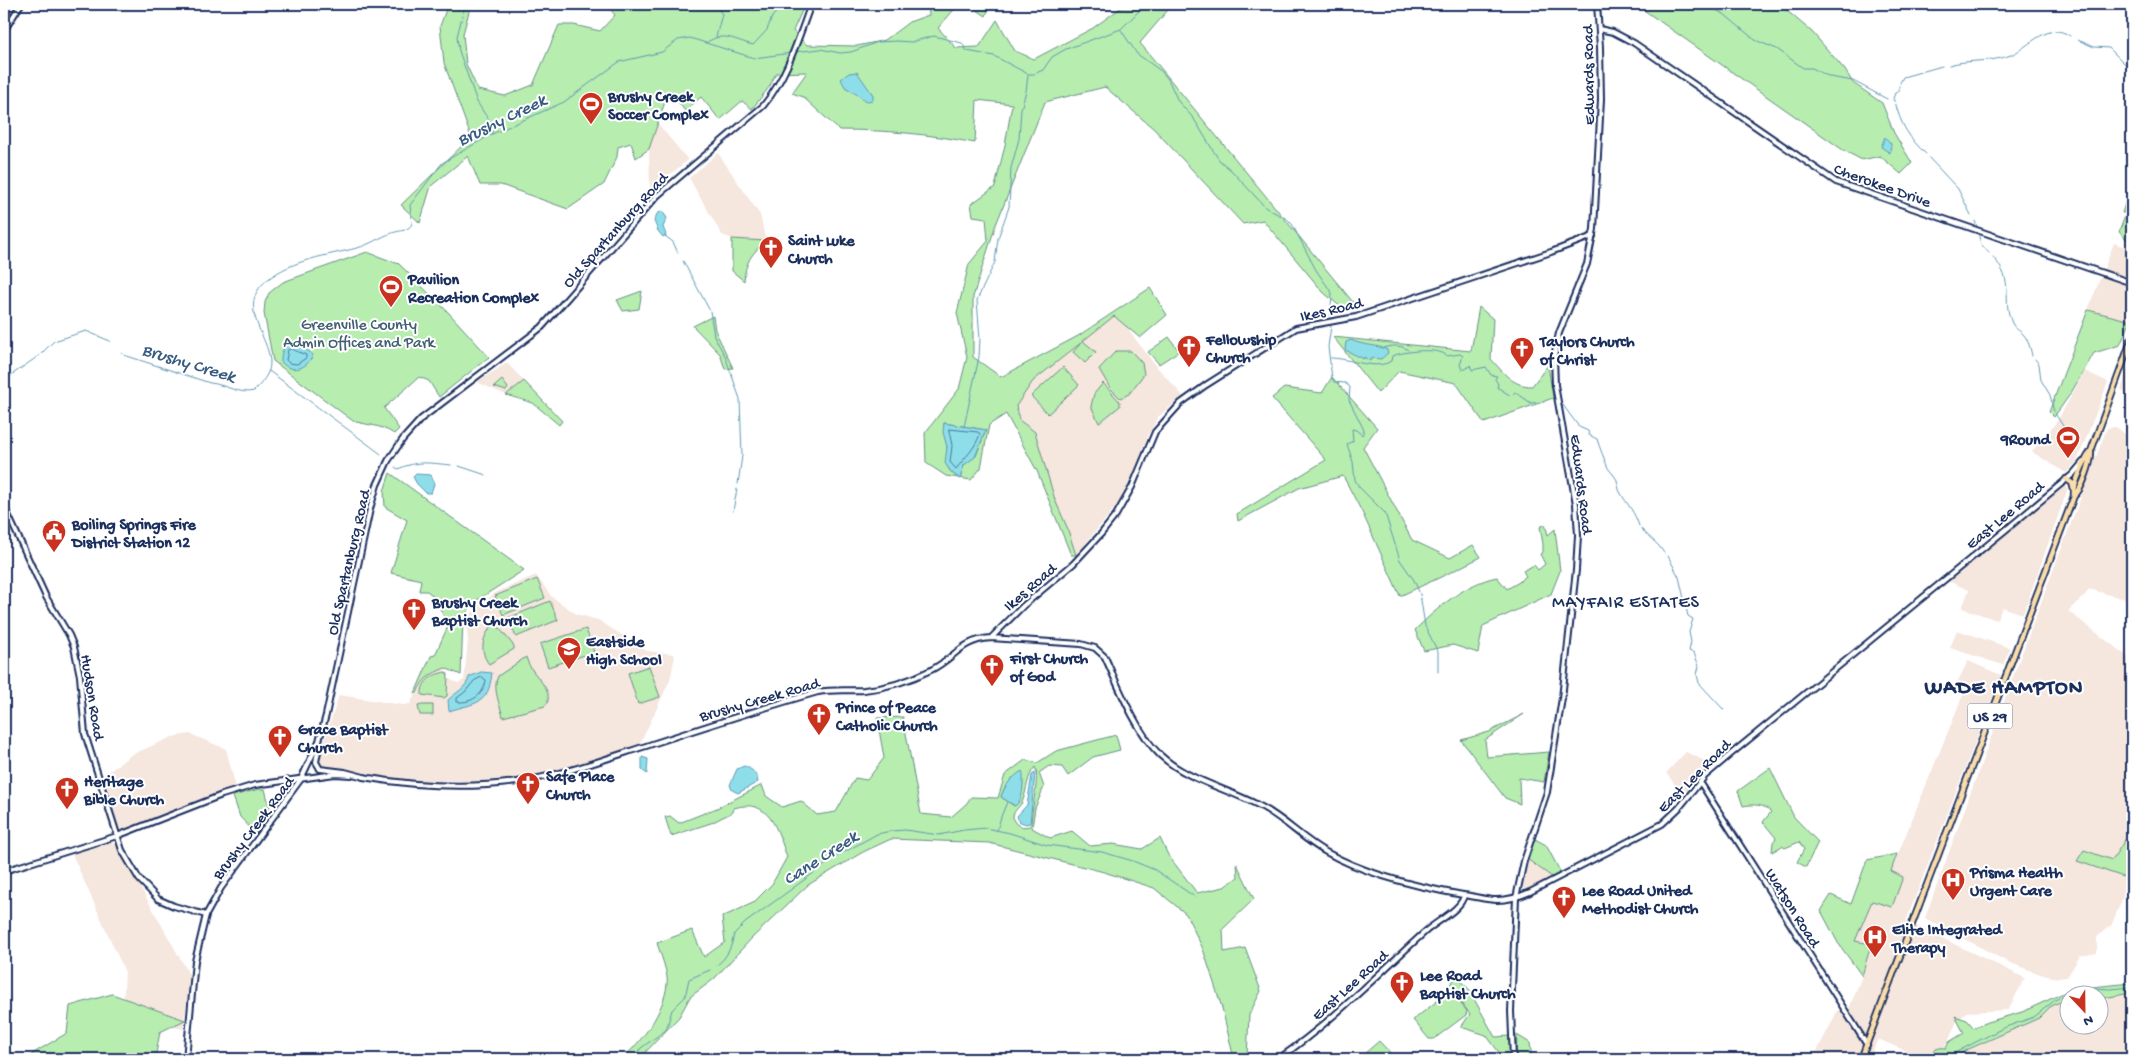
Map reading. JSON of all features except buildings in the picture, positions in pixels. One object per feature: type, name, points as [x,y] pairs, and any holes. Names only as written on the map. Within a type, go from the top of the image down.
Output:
[{"type":"main road","name":"US 29","points":[[1861,1059],[2074,496],[2077,493],[2086,459],[2091,451],[2132,338]]},
{"type":"main road","name":"US 29","points":[[2074,496],[2074,489],[2091,461],[2091,451]]},
{"type":"main road","points":[[2066,479],[2072,483],[2074,489]]},
{"type":"street","points":[[4,30],[21,4]]},
{"type":"street","name":"Old Spartanburg Road","points":[[301,779],[320,737],[326,715],[370,508],[380,479],[395,450],[410,430],[428,413],[542,327],[657,196],[759,111],[774,92],[792,56],[811,4]]},
{"type":"street","name":"Edwards Road","points":[[1513,1059],[1511,1011],[1516,898],[1524,861],[1547,792],[1562,698],[1576,570],[1578,535],[1576,504],[1555,385],[1555,349],[1561,328],[1587,264],[1592,236],[1600,126],[1599,29],[1596,4]]},
{"type":"street","name":"Cherokee Drive","points":[[1599,29],[1613,32],[1634,43],[1836,182],[2132,283]]},
{"type":"street","name":"Ikes Road","points":[[991,638],[1022,606],[1073,564],[1101,534],[1129,493],[1156,432],[1181,403],[1206,385],[1296,328],[1356,317],[1543,255],[1592,236]]},
{"type":"street","points":[[2066,479],[2086,459]]},
{"type":"street","name":"East Lee Road","points":[[1278,1059],[1322,1026],[1434,924],[1461,905],[1464,895],[1496,900],[1516,898],[1656,828],[1674,814],[1700,782],[1731,754],[2066,479],[2080,480]]},
{"type":"street","name":"Hudson Road","points":[[4,506],[46,597],[69,635],[74,647],[80,676],[85,734],[117,836],[126,858],[149,892],[158,899],[174,906],[206,915]]},
{"type":"street","name":"Brushy Creek Road","points":[[186,1059],[195,961],[206,915],[221,888],[301,779],[335,774],[439,786],[500,784],[546,776],[818,692],[871,689],[904,681],[938,666],[972,641],[991,638],[1078,644],[1095,648],[1105,656],[1148,741],[1161,756],[1174,766],[1258,804],[1314,845],[1339,859],[1404,882],[1464,895]]},
{"type":"street","points":[[320,737],[316,762],[320,769],[345,772],[364,777]]},
{"type":"street","points":[[4,871],[117,836],[246,787],[301,779]]},
{"type":"street","name":"Watson Road","points":[[1700,782],[1867,1045]]},
{"type":"shaded area","points":[[658,124],[688,160],[650,191],[649,149]]},
{"type":"shaded area","points":[[718,153],[760,215],[766,241],[732,239],[722,235],[689,178]]},
{"type":"shaded area","points":[[2114,243],[2132,250],[2131,321],[2088,310]]},
{"type":"shaded area","points":[[1114,316],[1124,324],[1155,365],[1183,396],[1159,416],[1149,433],[1132,477],[1117,505],[1076,555],[1067,527],[1055,500],[1035,432],[1019,420],[1016,406],[1033,381]]},
{"type":"shaded area","points":[[2132,358],[2132,398],[2121,389]]},
{"type":"shaded area","points":[[507,363],[524,381],[506,395],[477,382]]},
{"type":"shaded area","points":[[2085,371],[2108,382],[2077,461],[2066,473],[2032,452],[2058,420]]},
{"type":"shaded area","points":[[2116,427],[2132,440],[2132,601],[2089,589],[2068,611],[2132,660],[2132,877],[2124,874],[2123,897],[2111,926],[2097,937],[2097,953],[2080,956],[2067,977],[2059,978],[2043,975],[2008,962],[1925,918],[2107,428]]},
{"type":"shaded area","points":[[2067,484],[2067,491],[2023,614],[2002,607],[1997,620],[1962,608],[1969,590],[1948,581]]},
{"type":"shaded area","name":"Eastside High School","points":[[536,575],[551,596],[576,614],[598,620],[647,651],[673,654],[675,656],[670,680],[640,744],[570,767],[534,776],[475,782],[445,780],[432,783],[350,770],[325,769],[318,761],[339,695],[403,705],[410,704],[426,675],[441,668],[449,673],[448,678],[453,681],[458,683],[464,680],[468,640],[466,621],[476,607],[497,592]]},
{"type":"shaded area","points":[[1957,630],[2010,648],[2003,665],[1950,648]]},
{"type":"shaded area","points":[[1968,661],[2001,675],[1906,921],[2025,978],[2008,1010],[1967,1012],[1957,1021],[1945,1047],[1918,1056],[1878,1039],[1869,1059],[1813,1059],[1838,1010],[1848,1011],[1862,976],[1871,944],[1854,941],[1872,901],[1892,907],[1903,877],[1891,871],[1965,690],[1956,685]]},
{"type":"shaded area","points":[[190,734],[226,749],[236,788],[125,830],[119,828],[102,777],[131,755],[172,737]]},
{"type":"shaded area","points":[[1686,752],[1705,761],[1709,768],[1684,796],[1666,773]]},
{"type":"shaded area","points":[[111,842],[118,847],[190,976],[183,1029],[146,1021],[123,1005],[125,972],[72,854]]},
{"type":"shaded area","points":[[1527,859],[1552,877],[1526,890],[1521,886]]},
{"type":"shaded area","points":[[2132,990],[2132,1059],[1956,1059],[1962,1052],[2039,1018],[2050,1007],[2058,1003],[2058,1036],[2108,1036],[2108,997],[2125,994]]},
{"type":"green space","points":[[448,4],[471,4],[463,34],[466,64],[478,90],[505,96],[533,85],[559,25],[574,25],[600,31],[615,15],[606,4],[805,4],[793,31],[807,45],[857,46],[885,40],[909,22],[929,15],[928,4],[959,4],[938,28],[956,48],[979,47],[997,20],[1015,51],[1034,59],[1093,28],[1126,4],[1173,4],[1140,43],[1357,307],[1344,310],[1323,292],[1263,220],[1243,224],[1154,129],[1105,87],[1045,102],[995,227],[973,297],[973,357],[1001,377],[1078,336],[1150,288],[1167,315],[1140,338],[1114,316],[1083,341],[1096,352],[1085,363],[1073,352],[1082,342],[1033,381],[1016,406],[1019,420],[1035,432],[1055,500],[1067,527],[1076,555],[1071,555],[1037,471],[1006,414],[989,425],[981,468],[971,480],[960,478],[964,465],[976,456],[986,430],[944,423],[947,465],[951,472],[959,478],[946,476],[926,463],[925,433],[959,389],[967,357],[957,313],[969,264],[988,241],[986,218],[973,216],[971,204],[995,187],[1012,104],[977,100],[975,143],[907,133],[839,130],[803,97],[792,93],[807,72],[776,73],[770,86],[752,109],[742,101],[720,120],[701,97],[685,111],[669,90],[649,149],[636,158],[631,143],[618,147],[617,157],[604,184],[568,209],[501,185],[480,185],[468,156],[431,186],[420,223],[401,205],[471,137],[444,63],[440,26]],"holes":[[[864,84],[873,95],[856,93],[845,87]]]},
{"type":"green space","points":[[968,4],[987,4],[989,7],[986,16]]},
{"type":"green space","points":[[1631,4],[1779,4],[1812,32],[1845,70],[1853,83],[1882,103],[1894,133],[1912,163],[1901,174],[1880,156],[1862,160],[1843,150],[1638,6]]},
{"type":"green space","points":[[2127,198],[2132,200],[2132,212],[2122,213]]},
{"type":"green space","points":[[2132,213],[2132,242],[2130,243],[2119,232],[2125,216]]},
{"type":"green space","points":[[732,239],[766,241],[750,258],[744,281],[732,271]]},
{"type":"green space","name":"Greenville County Admin Offices and Park","points":[[367,252],[399,264],[448,312],[489,357],[439,397],[429,381],[419,377],[384,408],[399,429],[394,434],[379,427],[353,421],[273,361],[264,313],[265,302],[269,293],[283,282]]},
{"type":"green space","points":[[642,291],[639,309],[623,311],[617,300]]},
{"type":"green space","points":[[1479,307],[1493,319],[1491,359],[1509,378],[1519,384],[1532,386],[1548,365],[1553,398],[1484,423],[1456,383],[1399,371],[1378,393],[1333,337],[1471,351]]},
{"type":"green space","points":[[2088,310],[2131,321],[2120,345],[2094,353],[2071,393],[2054,417],[2049,412]]},
{"type":"green space","points":[[713,316],[715,330],[733,368],[725,369],[720,354],[693,326]]},
{"type":"green space","points":[[1169,337],[1179,351],[1159,364],[1148,352]]},
{"type":"green space","points":[[1116,351],[1131,351],[1142,363],[1144,374],[1129,394],[1120,398],[1110,388],[1099,369]]},
{"type":"green space","points":[[1063,367],[1079,385],[1048,414],[1031,396]]},
{"type":"green space","points":[[1332,377],[1377,428],[1363,447],[1412,540],[1450,558],[1473,545],[1481,557],[1400,596],[1362,512],[1343,476],[1299,488],[1238,521],[1237,514],[1326,460],[1272,398],[1284,388],[1322,393]]},
{"type":"green space","points":[[502,380],[508,388],[506,391],[494,387]]},
{"type":"green space","points":[[524,381],[562,421],[559,425],[533,403],[506,395]]},
{"type":"green space","points":[[1103,383],[1120,402],[1120,406],[1099,423],[1091,406],[1094,394]]},
{"type":"green space","points":[[390,473],[524,570],[474,602],[463,619],[461,675],[445,668],[428,677],[417,693],[415,693],[431,656],[435,655],[448,626],[439,606],[441,602],[427,591],[419,591],[421,580],[391,573],[407,520],[385,507],[384,491]]},
{"type":"green space","points":[[1545,524],[1548,535],[1555,529],[1560,571],[1551,594],[1483,626],[1478,653],[1453,645],[1424,651],[1415,630],[1453,597],[1485,580],[1497,577],[1507,589],[1526,576],[1523,571],[1534,565],[1538,570],[1545,564],[1540,554],[1543,552],[1543,544],[1540,527]]},
{"type":"green space","points":[[537,579],[545,598],[503,615],[495,596]]},
{"type":"green space","points":[[550,601],[558,620],[516,637],[508,618]]},
{"type":"green space","points":[[495,623],[514,646],[514,649],[489,664],[484,653],[483,642],[487,632]]},
{"type":"green space","points":[[586,629],[594,652],[548,667],[540,644]]},
{"type":"green space","points":[[526,657],[530,667],[547,691],[548,701],[545,706],[503,717],[496,691],[496,681],[498,676]]},
{"type":"green space","points":[[649,666],[660,697],[638,704],[628,673]]},
{"type":"green space","points":[[446,672],[448,675],[447,696],[444,698],[422,695],[422,690],[429,679],[437,674]]},
{"type":"green space","points":[[433,705],[433,715],[420,715],[418,706]]},
{"type":"green space","points":[[1524,714],[1485,740],[1487,757],[1549,752],[1544,782],[1519,778],[1520,804],[1505,798],[1461,740],[1489,732]]},
{"type":"green space","points":[[903,717],[921,814],[951,817],[971,797],[998,798],[1005,775],[1025,760],[1037,763],[1056,751],[1116,735],[1120,750],[1093,757],[1068,776],[1062,767],[1049,766],[1039,773],[1044,787],[1035,808],[1032,828],[1050,838],[1072,831],[1090,846],[1113,844],[1142,849],[1160,838],[1168,855],[1197,893],[1224,887],[1238,877],[1237,864],[1254,899],[1223,929],[1224,952],[1245,948],[1261,991],[1249,1015],[1247,1057],[1255,1059],[1234,1059],[1222,1008],[1203,949],[1186,914],[1154,888],[1104,872],[989,843],[891,839],[863,852],[808,885],[752,938],[714,979],[690,997],[679,1017],[639,1059],[622,1059],[644,1035],[662,1005],[667,975],[657,943],[692,930],[704,957],[725,942],[722,917],[753,903],[772,884],[787,857],[780,836],[770,818],[756,807],[734,808],[733,812],[711,823],[671,836],[665,817],[670,816],[679,823],[717,808],[762,785],[766,796],[782,807],[801,801],[817,815],[836,812],[855,778],[867,780],[884,758],[877,718]],"holes":[[[1035,767],[1036,777],[1031,825],[1023,827],[1015,823],[1013,815],[1022,802]],[[1012,778],[1023,783],[1019,802],[1014,806],[1001,797]]]},
{"type":"green space","points":[[1770,768],[1794,817],[1818,842],[1806,867],[1797,862],[1804,849],[1799,842],[1785,848],[1782,846],[1772,852],[1773,842],[1776,838],[1763,822],[1771,812],[1765,807],[1758,805],[1743,806],[1738,791]]},
{"type":"green space","points":[[265,789],[271,813],[256,834],[240,817],[233,796]]},
{"type":"green space","points":[[2132,829],[2132,883],[2129,879],[2077,861],[2084,850],[2112,860]]},
{"type":"green space","points":[[1535,839],[1546,845],[1561,873],[1552,877],[1527,859]]},
{"type":"green space","points":[[1897,854],[1891,871],[1903,877],[1892,907],[1872,901],[1855,941],[1871,944],[1862,976],[1838,943],[1821,911],[1831,895],[1851,904],[1867,860]]},
{"type":"green space","points":[[1456,977],[1468,988],[1495,1037],[1509,1036],[1510,1057],[1508,1059],[1504,1059],[1486,1035],[1461,1027],[1470,1014],[1451,989],[1443,993]]},
{"type":"green space","points":[[2132,983],[2132,990],[2125,994],[2108,997],[2108,986],[2102,986]]},
{"type":"green space","points":[[1450,991],[1467,1011],[1466,1015],[1434,1039],[1429,1039],[1413,1020]]},
{"type":"green space","points":[[112,994],[185,1020],[160,1032],[155,1059],[32,1059],[32,1054],[67,1033],[70,1006]]},
{"type":"green space","points":[[2058,995],[2058,1003],[2050,1007],[2039,1018],[1962,1052],[1956,1059],[1923,1059],[1936,1049],[1946,1048],[1949,1042],[1964,1033],[1955,1016],[1967,1020],[1974,1028],[1987,1022],[2022,1012]]},
{"type":"green space","points":[[1517,1035],[1530,1043],[1532,1059],[1516,1059]]},
{"type":"green space","points":[[1379,1041],[1396,1059],[1376,1059],[1364,1054]]},
{"type":"water","points":[[857,72],[873,95],[873,100],[867,101],[845,87],[841,79],[849,73]]},
{"type":"water","points":[[1885,137],[1891,144],[1890,153],[1881,147]]},
{"type":"water","points":[[662,211],[667,218],[663,227],[666,235],[663,237],[654,221],[657,214]]},
{"type":"water","points":[[1351,340],[1383,348],[1388,353],[1381,359],[1372,358],[1370,361],[1364,357],[1364,359],[1345,350],[1346,342]]},
{"type":"water","points":[[292,344],[303,347],[313,355],[303,367],[294,369],[285,366],[281,362],[283,350],[286,346]]},
{"type":"water","points":[[944,423],[986,430],[975,457],[964,465],[960,479],[951,472],[945,463],[947,447],[943,432]]},
{"type":"water","points":[[416,474],[431,475],[434,484],[431,493],[426,493],[417,484],[413,477]]},
{"type":"water","points":[[481,672],[492,673],[488,692],[484,697],[474,704],[449,711],[448,700],[464,687],[469,677]]},
{"type":"water","points":[[642,757],[648,759],[647,774],[642,770]]},
{"type":"water","points":[[744,766],[754,772],[758,782],[738,793],[732,790],[730,785],[737,769]]},
{"type":"water","points":[[1022,771],[1022,792],[1020,800],[1015,806],[1001,797],[1009,782]]},
{"type":"water","points":[[1035,773],[1030,823],[1026,824],[1018,821],[1017,816],[1027,805],[1032,775]]},
{"type":"waterway","points":[[465,4],[457,37],[459,51],[477,102],[492,125],[492,134]]},
{"type":"waterway","points":[[715,4],[722,14],[716,37]]},
{"type":"waterway","name":"Brushy Creek","points":[[795,52],[820,49],[840,53],[851,52],[878,42],[911,42],[934,36],[962,43],[967,51],[994,56],[1028,74],[1034,74],[1043,70],[1052,57],[1066,49],[1121,29],[1146,4]]},
{"type":"waterway","points":[[1703,4],[1705,8],[1714,9],[1724,14],[1755,40],[1777,49],[1803,68],[1812,68],[1830,77],[1853,81],[1887,99]]},
{"type":"waterway","points":[[706,43],[712,39],[724,37],[753,45],[767,30],[772,17],[779,9]]},
{"type":"waterway","points":[[1121,30],[1137,54],[1161,71],[1168,79],[1178,101],[1194,119],[1219,160],[1232,171],[1266,208],[1287,219],[1292,224],[1316,270],[1332,293],[1330,320]]},
{"type":"waterway","points":[[1949,65],[1996,59],[2011,55],[2039,36],[2054,31],[2070,36]]},
{"type":"waterway","name":"Brushy Creek","points":[[4,380],[40,355],[54,341],[86,331],[110,341],[124,355],[210,383],[243,392],[254,391],[268,373],[270,359],[254,314],[254,302],[257,291],[267,280],[288,267],[311,259],[361,247],[408,228],[412,224],[410,205],[442,163],[492,134],[564,102],[619,62],[662,52],[678,40],[690,38],[754,58],[792,53]]},
{"type":"waterway","points":[[2078,40],[2094,47],[2109,48],[2125,64],[2132,65]]},
{"type":"waterway","points":[[1900,83],[1903,77],[1942,66]]},
{"type":"waterway","points":[[964,427],[979,357],[980,339],[977,300],[995,262],[998,238],[1009,207],[1011,168],[1019,139],[1021,109],[1028,75]]},
{"type":"waterway","points":[[1893,99],[1895,93],[1899,91],[1899,86]]},
{"type":"waterway","points":[[1893,100],[1906,130],[1926,154]]},
{"type":"waterway","points":[[1929,158],[1958,189],[1971,215]]},
{"type":"waterway","points":[[1975,221],[1977,227]]},
{"type":"waterway","points":[[1978,233],[1981,244],[1989,253]]},
{"type":"waterway","points":[[665,236],[673,242],[678,253]]},
{"type":"waterway","points":[[1993,257],[2004,275],[2012,323],[2023,334],[2032,356]]},
{"type":"waterway","points":[[683,261],[710,311],[714,336],[725,356],[740,399],[742,456],[738,484]]},
{"type":"waterway","points":[[1331,326],[1328,347],[1332,378],[1334,382],[1345,383],[1350,387],[1349,400],[1364,430],[1362,435],[1352,429],[1353,441],[1347,444],[1353,462],[1355,480],[1359,487],[1385,513],[1400,560],[1414,580],[1420,594],[1425,626],[1438,652],[1438,672]]},
{"type":"waterway","points":[[1384,348],[1397,346],[1408,350]]},
{"type":"waterway","points":[[1331,358],[1378,365],[1391,361],[1392,356],[1413,351],[1437,352],[1447,356],[1460,354],[1463,356],[1460,365],[1462,369],[1466,369],[1470,365],[1472,370],[1486,367],[1491,375],[1497,376],[1495,379],[1498,384],[1497,387],[1511,396],[1515,392],[1531,403],[1544,402]]},
{"type":"waterway","points":[[2035,359],[2039,364],[2041,380],[2050,395],[2054,412],[2065,429]]},
{"type":"waterway","points":[[269,371],[381,454]]},
{"type":"waterway","points":[[1563,405],[1579,427],[1588,431],[1589,435],[1597,439],[1608,468],[1617,480],[1618,488],[1633,512],[1639,526]]},
{"type":"waterway","points":[[395,467],[398,469],[412,464],[424,463],[451,465]]},
{"type":"waterway","points":[[459,466],[486,475]]},
{"type":"waterway","points":[[733,511],[737,489]]},
{"type":"waterway","points":[[1641,529],[1664,553]]},
{"type":"waterway","points":[[1668,556],[1679,577],[1688,616],[1693,619],[1689,632],[1691,642],[1689,651],[1694,653],[1699,666],[1697,675],[1699,683],[1724,710]]},
{"type":"waterway","name":"Cane Creek","points":[[997,830],[1007,802]]},
{"type":"waterway","name":"Cane Creek","points":[[717,965],[729,951],[734,934],[745,923],[837,856],[877,834],[891,831],[905,830],[939,835],[986,828],[1010,833],[1047,845],[1102,852],[1155,870],[1195,897]]},
{"type":"waterway","name":"Cane Creek","points":[[633,1059],[641,1048],[666,1030],[672,1010],[685,997],[689,979],[710,970]]},
{"type":"waterway","points":[[1943,1059],[2003,1028],[2034,1017],[2055,1000],[2070,992],[2089,988],[2111,989],[2132,987]]},
{"type":"place","name":"Brushy Creek Soccer Complex","points":[[591,125]]},
{"type":"place","name":"Saint Luke Church","points":[[771,269]]},
{"type":"place","name":"Pavilion Recreation Complex","points":[[391,308]]},
{"type":"place","name":"Fellowship Church","points":[[1189,368]]},
{"type":"place","name":"Taylors Church of Christ","points":[[1522,370]]},
{"type":"place","name":"9Round","points":[[2068,459]]},
{"type":"place","name":"Boiling Springs Fire District Station 12","points":[[54,553]]},
{"type":"place","name":"Brushy Creek Baptist Church","points":[[414,631]]},
{"type":"place","name":"Eastside High School","points":[[569,670]]},
{"type":"place","name":"First Church of God","points":[[992,687]]},
{"type":"place","name":"Prince of Peace Catholic Church","points":[[819,736]]},
{"type":"place","name":"Grace Baptist Church","points":[[280,758]]},
{"type":"place","name":"Safe Place Church","points":[[528,805]]},
{"type":"place","name":"Heritage Bible Church","points":[[67,810]]},
{"type":"place","name":"Prisma Health Urgent Care","points":[[1953,901]]},
{"type":"place","name":"Lee Road United Methodist Church","points":[[1564,919]]},
{"type":"place","name":"Elite Integrated Therapy","points":[[1875,958]]},
{"type":"place","name":"Lee Road Baptist Church","points":[[1402,1004]]},
{"type":"district","name":"MAYFAIR ESTATES","points":[[1626,601]]},
{"type":"district","name":"WADE HAMPTON","points":[[2004,686]]}]
